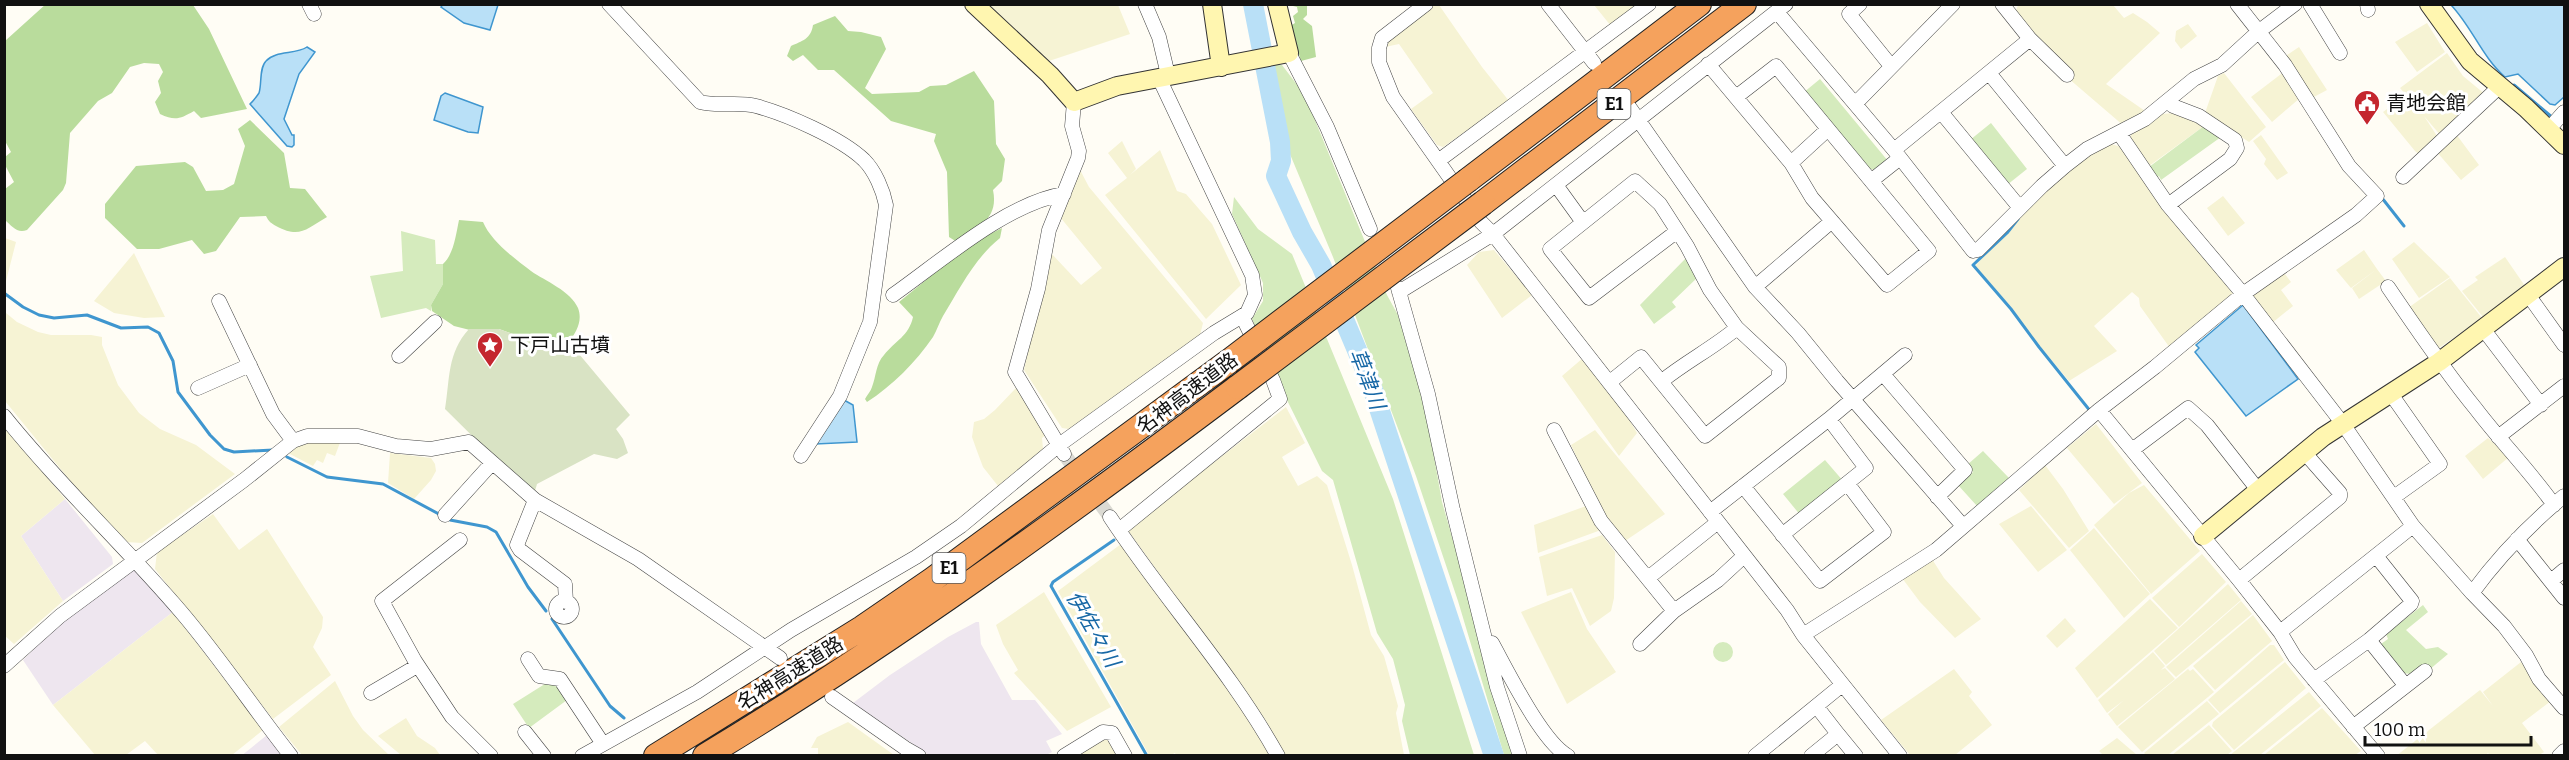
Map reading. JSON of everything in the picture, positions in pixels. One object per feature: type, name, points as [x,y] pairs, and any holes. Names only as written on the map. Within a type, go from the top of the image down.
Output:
[{"type":"highway","name":"名神高速道路","points":[[656,756],[816,657],[924,586],[1228,362],[1699,4]]},
{"type":"highway","name":"名神高速道路","points":[[705,756],[878,647],[950,598],[1097,493],[1483,203],[1751,15]]},
{"type":"street","points":[[609,4],[700,102],[755,105],[844,145],[864,160],[873,173],[884,198],[886,205],[870,322],[840,396],[801,456]]},
{"type":"street","points":[[974,4],[1050,75],[1074,102],[1072,126],[1079,151],[1049,230],[1038,290],[1015,372],[1062,449]]},
{"type":"street","points":[[582,756],[697,692],[762,647],[916,557],[961,526],[1219,329],[1247,313],[1255,295],[1252,275],[1168,76],[1159,38],[1145,4]]},
{"type":"street","points":[[1212,4],[1219,67]]},
{"type":"street","points":[[1277,4],[1283,55],[1319,108],[1370,229]]},
{"type":"street","points":[[1426,4],[1382,38],[1378,48],[1379,62],[1393,97],[1481,222],[1493,234],[1610,382],[1787,610],[1803,635],[1900,756]]},
{"type":"street","points":[[1548,4],[1590,58]]},
{"type":"street","points":[[1438,161],[1590,58],[1649,4]]},
{"type":"street","points":[[1860,4],[1849,14],[1891,66]]},
{"type":"street","points":[[1855,104],[1953,4]]},
{"type":"street","points":[[2002,4],[2030,39],[2067,75]]},
{"type":"street","points":[[1803,635],[1936,550],[2099,410],[2243,294],[2356,214],[2377,196],[2349,166],[2303,91],[2237,4]]},
{"type":"street","points":[[1520,756],[1503,706],[1453,510],[1428,394],[1399,290],[1493,234],[1557,185],[1635,113],[1708,64],[1751,15],[1781,8],[1973,251],[1978,250],[2065,166],[2087,149],[2145,119],[2194,79],[2222,65],[2295,4]]},
{"type":"street","points":[[2310,4],[2340,53]]},
{"type":"street","points":[[2429,4],[2470,61],[2499,87],[2560,119],[2565,145]]},
{"type":"street","points":[[1871,181],[1941,112],[2030,39]]},
{"type":"street","points":[[1074,102],[1117,86],[1283,55]]},
{"type":"street","points":[[1708,64],[1791,163],[1812,198],[1887,285],[1929,251],[1776,66],[1736,97]]},
{"type":"street","points":[[1989,73],[2065,166]]},
{"type":"street","points":[[2403,177],[2499,87]]},
{"type":"street","points":[[2168,102],[2199,116],[2235,140],[2237,148],[2230,159],[2169,205]]},
{"type":"street","points":[[1941,112],[2020,208]]},
{"type":"street","points":[[1635,113],[1755,287],[1963,526]]},
{"type":"street","points":[[1791,163],[1828,129]]},
{"type":"street","points":[[2119,133],[2169,205],[2243,294],[2343,424],[2413,526],[2472,593],[2505,626],[2526,655],[2538,679],[2565,708]]},
{"type":"street","points":[[1610,382],[1641,357],[1705,436],[1780,375],[1779,367],[1737,328],[1660,204],[1635,181],[1582,221],[1550,249],[1589,298],[1676,232]]},
{"type":"street","points":[[1557,185],[1582,221]]},
{"type":"street","points":[[893,295],[988,226],[1033,203],[1064,194]]},
{"type":"street","points":[[1755,287],[1832,221]]},
{"type":"street","points":[[2203,536],[2304,452],[2439,362],[2565,267]]},
{"type":"street","points":[[2388,286],[2439,362],[2498,437],[2559,500],[2534,520],[2494,561],[2472,593]]},
{"type":"street","points":[[2529,296],[2565,345]]},
{"type":"street","points":[[219,301],[273,414],[293,441]]},
{"type":"street","points":[[1119,530],[1280,399],[1242,316]]},
{"type":"street","points":[[399,356],[435,322]]},
{"type":"street","points":[[1662,381],[1688,360],[1718,344],[1737,328]]},
{"type":"street","points":[[2484,330],[2541,405]]},
{"type":"street","points":[[1648,578],[1714,517],[1743,486],[1829,419],[1905,355]]},
{"type":"street","points":[[198,388],[249,365]]},
{"type":"street","points":[[1882,374],[1965,470],[1937,497]]},
{"type":"street","points":[[2498,437],[2565,386]]},
{"type":"street","points":[[2391,394],[2440,464],[2394,497]]},
{"type":"street","points":[[2132,450],[2188,408],[2207,425],[2258,490]]},
{"type":"street","points":[[2099,410],[2239,580],[2280,632],[2295,657],[2378,756]]},
{"type":"street","points":[[4,416],[74,498],[135,559],[184,615],[291,756]]},
{"type":"street","points":[[1782,535],[1866,468],[1829,419]]},
{"type":"street","points":[[1554,430],[1601,521],[1674,611]]},
{"type":"street","points":[[4,666],[60,616],[135,559],[244,480],[293,441],[307,436],[358,436],[396,446],[431,449],[469,442],[535,500],[638,559],[780,658]]},
{"type":"street","points":[[2239,580],[2340,497],[2340,493],[2304,452]]},
{"type":"street","points":[[446,515],[492,464]]},
{"type":"street","points":[[1743,486],[1820,581],[1884,532],[1847,483]]},
{"type":"street","points":[[535,500],[517,545],[520,550],[565,584],[566,602]]},
{"type":"street","points":[[1110,517],[1156,585],[1258,720],[1278,756]]},
{"type":"street","points":[[2280,632],[2413,526]]},
{"type":"street","points":[[2517,539],[2565,598]]},
{"type":"street","points":[[460,540],[382,601],[417,666],[452,717],[491,756]]},
{"type":"street","points":[[1640,644],[1674,611],[1718,580],[1744,556]]},
{"type":"street","points":[[2314,680],[2369,640],[2412,602],[2377,556]]},
{"type":"street","points":[[2551,581],[2565,570]]},
{"type":"street","points":[[1484,628],[1540,726],[1568,756]]},
{"type":"street","points":[[2369,640],[2405,685]]},
{"type":"street","points":[[528,659],[539,676],[560,679],[603,744]]},
{"type":"street","points":[[371,693],[417,666]]},
{"type":"street","points":[[2353,727],[2425,671]]},
{"type":"street","points":[[1755,756],[1842,685]]},
{"type":"street","points":[[831,697],[919,756]]},
{"type":"street","points":[[1817,707],[1856,756]]},
{"type":"street","points":[[525,732],[544,756]]},
{"type":"street","points":[[1064,756],[1102,732],[1112,733],[1125,756]]},
{"type":"street","points":[[1811,756],[1838,734]]},
{"type":"street","points":[[2559,756],[2565,751]]},
{"type":"shaded area","points":[[987,5],[1118,5],[1130,34],[1049,61]]},
{"type":"shaded area","points":[[1432,5],[1439,5],[1509,101],[1443,147],[1437,145],[1411,109],[1433,93],[1399,44],[1385,47],[1388,37]]},
{"type":"shaded area","points":[[1594,5],[1636,5],[1611,26]]},
{"type":"shaded area","points":[[2018,5],[2113,5],[2124,18],[2133,13],[2147,22],[2160,33],[2106,84],[2148,113],[2124,126],[2068,78],[2023,24],[2016,11]]},
{"type":"shaded area","points":[[2427,23],[2445,52],[2417,72],[2395,42]]},
{"type":"shaded area","points":[[2188,24],[2197,36],[2181,49],[2175,41],[2176,31]]},
{"type":"shaded area","points":[[2299,47],[2327,90],[2312,98],[2284,57]]},
{"type":"shaded area","points":[[2447,53],[2463,76],[2486,95],[2442,137],[2424,116],[2439,139],[2421,156],[2383,112],[2405,96],[2411,101],[2400,88]]},
{"type":"shaded area","points":[[2285,71],[2300,98],[2272,122],[2251,97]]},
{"type":"shaded area","points":[[2224,73],[2266,127],[2249,142],[2205,113],[2218,76]]},
{"type":"shaded area","points":[[2174,113],[2204,126],[2149,166],[2130,139],[2132,132],[2162,114]]},
{"type":"shaded area","points":[[2456,134],[2479,165],[2461,180],[2436,151]]},
{"type":"shaded area","points":[[2261,135],[2288,173],[2277,180],[2264,164],[2266,159],[2253,141]]},
{"type":"shaded area","points":[[1122,141],[1136,169],[1130,175],[1160,150],[1177,191],[1186,194],[1212,224],[1241,285],[1206,319],[1105,195],[1127,178],[1108,153]]},
{"type":"shaded area","points":[[2111,144],[2121,147],[2164,208],[2234,295],[2170,348],[2140,306],[2139,298],[2132,292],[2094,326],[2117,351],[2069,381],[2027,331],[2013,309],[1975,266],[2022,214],[2071,168],[2091,153]]},
{"type":"shaded area","points":[[1079,168],[1089,187],[1203,323],[1200,335],[1069,429],[1062,428],[1024,370],[1050,252],[1081,285],[1102,268],[1060,217]]},
{"type":"shaded area","points":[[2223,196],[2245,223],[2228,236],[2207,208]]},
{"type":"shaded area","points":[[5,238],[16,242],[4,285]]},
{"type":"shaded area","points":[[2414,242],[2450,277],[2419,298],[2392,259]]},
{"type":"shaded area","points":[[1494,250],[1532,295],[1502,318],[1467,265],[1479,252]]},
{"type":"shaded area","points":[[2364,250],[2377,269],[2351,288],[2336,270]]},
{"type":"shaded area","points":[[134,253],[165,317],[144,318],[114,313],[94,301]]},
{"type":"shaded area","points":[[2505,257],[2525,286],[2483,317],[2462,291],[2478,280],[2475,277]]},
{"type":"shaded area","points":[[2281,269],[2291,282],[2281,290],[2293,306],[2272,323],[2249,294]]},
{"type":"shaded area","points":[[2377,269],[2386,281],[2359,299],[2352,288]]},
{"type":"shaded area","points":[[2450,278],[2482,318],[2436,350],[2408,308]]},
{"type":"shaded area","points":[[6,313],[17,322],[38,332],[51,335],[102,337],[102,345],[118,385],[139,413],[160,429],[196,445],[235,474],[142,543],[126,542],[72,483],[5,401],[4,315]]},
{"type":"shaded area","points":[[1583,358],[1617,399],[1637,433],[1619,456],[1562,376]]},
{"type":"shaded area","points":[[1016,388],[1047,434],[1042,438],[1043,449],[998,486],[983,467],[977,451],[972,437],[974,422],[984,419]]},
{"type":"shaded area","points":[[1286,407],[1305,443],[1282,457],[1298,486],[1317,476],[1327,485],[1371,635],[1384,656],[1398,706],[1396,713],[1404,755],[1285,755],[1266,721],[1127,529]]},
{"type":"shaded area","points":[[2096,424],[2142,483],[2114,504],[2067,448]]},
{"type":"shaded area","points":[[4,425],[65,499],[21,536],[63,601],[14,644],[4,635]]},
{"type":"shaded area","points":[[1595,430],[1665,514],[1625,541],[1602,511],[1571,445]]},
{"type":"shaded area","points":[[2488,438],[2509,457],[2483,479],[2465,456]]},
{"type":"shaded area","points":[[341,440],[335,456],[327,453],[323,463],[317,460],[313,466],[288,453],[301,442]]},
{"type":"shaded area","points":[[390,453],[431,458],[435,464],[436,471],[431,480],[414,499],[388,483]]},
{"type":"shaded area","points":[[2045,465],[2089,531],[2069,548],[2019,490]]},
{"type":"shaded area","points":[[2144,485],[2200,551],[2151,594],[2094,525],[2129,493]]},
{"type":"shaded area","points":[[65,499],[112,557],[113,564],[63,601],[21,536]]},
{"type":"shaded area","points":[[1586,506],[1601,530],[1538,553],[1534,525]]},
{"type":"shaded area","points":[[2031,506],[2067,550],[2038,572],[1999,524]]},
{"type":"shaded area","points":[[213,514],[239,550],[267,529],[323,617],[322,628],[313,647],[331,675],[273,719],[155,569],[157,552]]},
{"type":"shaded area","points":[[2094,528],[2150,594],[2124,618],[2070,550]]},
{"type":"shaded area","points":[[1602,535],[1615,552],[1614,598],[1611,611],[1590,626],[1572,588],[1547,596],[1539,557]]},
{"type":"shaded area","points":[[1121,544],[1251,718],[1273,755],[1176,756],[1175,753],[1149,755],[1058,591]]},
{"type":"shaded area","points":[[2202,554],[2226,582],[2179,627],[2152,598]]},
{"type":"shaded area","points":[[1932,559],[1944,578],[1981,619],[1955,638],[1920,602],[1902,578]]},
{"type":"shaded area","points":[[130,570],[138,572],[173,612],[53,705],[23,660],[62,621]]},
{"type":"shaded area","points":[[2228,584],[2241,600],[2166,665],[2154,651]]},
{"type":"shaded area","points":[[1044,592],[1111,707],[1067,731],[1014,673],[1018,670],[1003,644],[996,625]]},
{"type":"shaded area","points":[[1571,592],[1587,629],[1616,672],[1567,704],[1521,612]]},
{"type":"shaded area","points":[[2150,599],[2178,628],[2097,698],[2075,668]]},
{"type":"shaded area","points":[[2241,601],[2252,614],[2176,677],[2166,667]]},
{"type":"shaded area","points":[[173,612],[263,730],[232,755],[158,755],[145,741],[126,755],[95,755],[53,705]]},
{"type":"shaded area","points":[[2253,615],[2272,641],[2215,690],[2193,666]]},
{"type":"shaded area","points":[[2065,618],[2076,631],[2057,648],[2046,636]]},
{"type":"shaded area","points":[[979,622],[981,644],[1012,700],[1035,700],[1062,734],[1046,741],[1052,752],[1046,755],[929,755],[853,703],[890,675],[948,637]]},
{"type":"shaded area","points":[[2270,645],[2274,645],[2284,660],[2220,713],[2208,700]]},
{"type":"shaded area","points":[[2153,652],[2165,666],[2161,670],[2165,668],[2175,679],[2117,726],[2108,714],[2124,700],[2107,713],[2098,700]]},
{"type":"shaded area","points":[[2285,662],[2306,688],[2234,750],[2212,726],[2213,722]]},
{"type":"shaded area","points":[[2521,662],[2551,701],[2522,723],[2544,752],[2539,755],[2490,756],[2488,753],[2485,756],[2396,756],[2480,690],[2493,706],[2483,692]]},
{"type":"shaded area","points":[[1954,669],[1972,692],[1969,696],[1992,725],[1955,755],[1910,755],[1881,720]]},
{"type":"shaded area","points":[[2188,669],[2190,671],[2193,669],[2214,692],[2142,752],[2118,727]]},
{"type":"shaded area","points":[[335,681],[363,730],[389,755],[302,755],[279,727]]},
{"type":"shaded area","points":[[2309,692],[2321,706],[2260,755],[2230,755]]},
{"type":"shaded area","points":[[2207,701],[2219,714],[2168,755],[2146,755],[2144,753]]},
{"type":"shaded area","points":[[2322,708],[2361,751],[2355,755],[2264,755]]},
{"type":"shaded area","points":[[406,718],[417,736],[435,748],[440,755],[401,755],[378,736]]},
{"type":"shaded area","points":[[848,722],[894,755],[818,755],[818,748],[811,748],[817,737]]},
{"type":"shaded area","points":[[2209,725],[2232,751],[2227,755],[2172,755]]},
{"type":"shaded area","points":[[267,735],[283,755],[241,756]]},
{"type":"shaded area","points":[[1108,737],[1118,756],[1073,756]]},
{"type":"shaded area","points":[[2117,738],[2137,755],[2103,755],[2099,751]]},
{"type":"green space","points":[[46,4],[193,5],[209,29],[247,109],[201,118],[194,111],[185,116],[170,118],[160,114],[155,102],[161,93],[158,81],[163,72],[159,64],[144,63],[130,67],[112,93],[98,101],[70,133],[66,183],[63,190],[27,230],[20,231],[5,220],[5,189],[14,182],[5,165],[5,157],[11,152],[5,141],[5,41]]},
{"type":"green space","points":[[1289,5],[1307,5],[1307,15],[1303,19],[1312,26],[1316,57],[1301,61],[1290,26],[1295,23],[1293,16],[1298,12],[1297,7]]},
{"type":"green space","points":[[835,16],[848,31],[881,37],[886,49],[865,88],[872,94],[919,92],[930,86],[946,85],[974,71],[994,101],[996,144],[1005,159],[1002,181],[993,190],[994,200],[990,215],[979,227],[957,242],[949,237],[947,172],[934,141],[936,134],[891,121],[834,70],[818,70],[803,55],[793,61],[787,56],[791,46],[808,36],[813,25]]},
{"type":"green space","points":[[1269,65],[1282,65],[1298,86],[1312,113],[1387,295],[1398,315],[1426,411],[1442,502],[1515,755],[1504,755],[1458,601],[1416,476],[1333,257],[1287,147]]},
{"type":"green space","points":[[1820,79],[1888,161],[1876,170],[1869,169],[1803,93]]},
{"type":"green space","points":[[250,120],[284,153],[290,188],[305,189],[327,217],[308,229],[291,232],[276,226],[266,216],[240,217],[216,251],[204,254],[192,240],[159,249],[137,249],[105,218],[105,204],[136,166],[185,162],[193,167],[206,191],[223,190],[234,184],[245,146],[238,129]]},
{"type":"green space","points":[[1991,123],[2027,169],[2007,185],[1970,140]]},
{"type":"green space","points":[[2204,126],[2221,137],[2161,180],[2159,176],[2156,178],[2149,167]]},
{"type":"green space","points":[[1234,197],[1258,229],[1292,254],[1393,499],[1474,755],[1410,755],[1402,721],[1405,705],[1393,659],[1377,633],[1333,480],[1322,471],[1286,398],[1252,319],[1263,301],[1263,283],[1232,214]]},
{"type":"green space","points":[[459,220],[483,222],[491,236],[510,255],[570,296],[578,308],[580,317],[569,342],[550,347],[499,329],[470,330],[454,326],[432,311],[431,305],[443,284],[443,264],[452,249]]},
{"type":"green space","points":[[1002,228],[1000,238],[968,274],[933,337],[894,381],[867,402],[865,399],[881,358],[905,334],[911,324],[913,317],[899,302],[976,241]]},
{"type":"green space","points":[[401,231],[435,240],[436,264],[443,264],[443,284],[431,305],[431,311],[426,308],[381,318],[370,276],[403,271]]},
{"type":"green space","points":[[1687,257],[1698,277],[1672,302],[1676,307],[1654,324],[1640,305]]},
{"type":"green space","points":[[469,329],[499,329],[550,347],[569,342],[630,415],[616,429],[628,453],[617,459],[594,454],[537,484],[535,491],[525,488],[445,409],[453,357]]},
{"type":"green space","points":[[1983,451],[2009,478],[1977,506],[1958,485],[1973,472],[1967,465]]},
{"type":"green space","points":[[1825,460],[1844,482],[1801,516],[1783,494]]},
{"type":"green space","points":[[2423,605],[2428,612],[2406,630],[2426,649],[2438,647],[2448,654],[2429,670],[2424,664],[2411,674],[2403,673],[2381,644],[2388,639],[2386,634]]},
{"type":"green space","points":[[1723,642],[1730,645],[1733,652],[1730,659],[1723,662],[1716,659],[1713,652],[1716,645]]},
{"type":"green space","points":[[548,682],[558,684],[567,700],[529,728],[513,704]]},
{"type":"water","points":[[443,4],[498,5],[490,30],[464,23],[441,7]]},
{"type":"water","points":[[2451,5],[2564,5],[2564,97],[2555,105],[2550,104],[2518,74],[2505,77],[2490,60]]},
{"type":"water","points":[[307,47],[315,52],[299,74],[284,119],[294,135],[292,147],[287,146],[250,104],[259,93],[262,68],[266,61],[275,55]]},
{"type":"water","points":[[445,93],[483,107],[478,133],[468,132],[434,120],[441,96]]},
{"type":"water","points":[[2243,305],[2298,379],[2246,416],[2195,352],[2199,348],[2196,345]]},
{"type":"water","points":[[844,400],[853,405],[857,442],[816,444]]},
{"type":"waterway","name":"草津川","points":[[1253,4],[1280,142],[1281,161],[1276,176],[1302,232],[1321,265],[1370,381],[1494,756]]},
{"type":"waterway","points":[[2514,85],[2553,118]]},
{"type":"waterway","points":[[2382,198],[2404,226]]},
{"type":"waterway","points":[[2018,219],[2007,233],[1973,265],[2011,309],[2091,412]]},
{"type":"waterway","points":[[4,293],[39,315],[54,318],[87,315],[121,328],[148,327],[159,333],[173,361],[178,392],[210,435],[224,449],[234,452],[273,450]]},
{"type":"waterway","points":[[287,457],[327,477],[383,484],[450,520],[487,527],[496,532],[528,587],[546,611]]},
{"type":"waterway","name":"伊佐々川","points":[[1114,540],[1053,582],[1051,586],[1147,756]]},
{"type":"waterway","points":[[552,619],[610,706],[624,718]]},
{"type":"tunnel","points":[[1064,454],[1110,517]]},
{"type":"place","name":"青地会館","points":[[2367,126]]},
{"type":"place","name":"下戸山古墳","points":[[490,368]]}]
